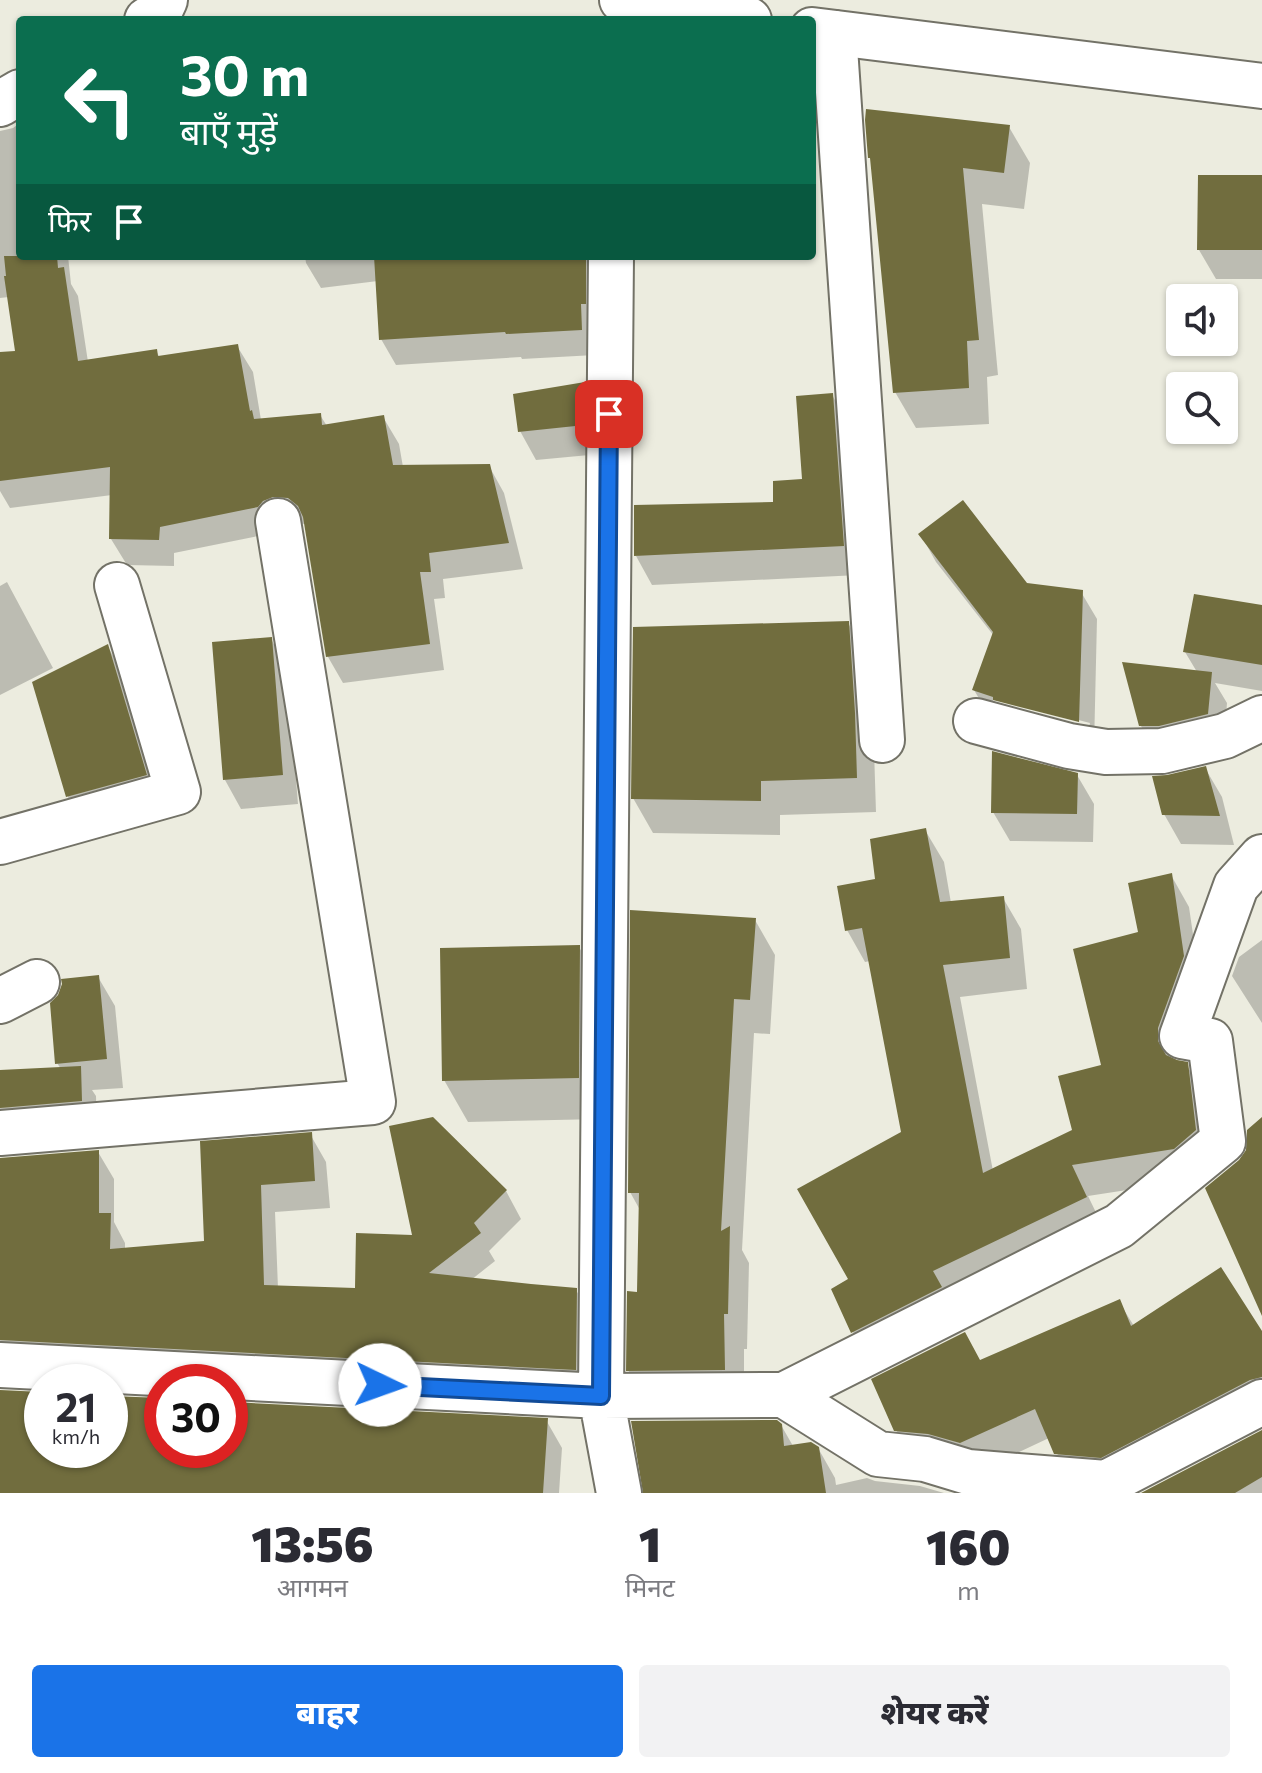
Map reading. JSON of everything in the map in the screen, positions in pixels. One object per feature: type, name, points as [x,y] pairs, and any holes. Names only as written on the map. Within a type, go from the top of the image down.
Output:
[{"type":"street","points":[[154,16],[159,13],[165,0]]},
{"type":"street","points":[[622,0],[724,16]]},
{"type":"street","points":[[882,740],[823,32],[1262,86]]},
{"type":"street","points":[[611,260],[601,1396],[619,1493]]},
{"type":"street","points":[[0,1133],[373,1102],[278,521]]},
{"type":"street","points":[[0,842],[178,792],[117,585]]},
{"type":"street","points":[[976,721],[1069,746],[1106,752],[1162,751],[1225,736],[1262,718]]},
{"type":"street","points":[[0,1365],[601,1396],[784,1395],[1119,1226],[1223,1141],[1210,1041],[1182,1036],[1236,886],[1262,857]]},
{"type":"street","points":[[784,1395],[878,1454],[925,1459],[968,1472],[1108,1488],[1262,1402]]},
{"type":"building","points":[[866,109],[1010,125],[1004,173],[963,168],[979,340],[967,341],[969,388],[893,393],[868,158]]},
{"type":"building","points":[[1198,175],[1262,175],[1262,250],[1197,250]]},
{"type":"building","points":[[4,256],[16,256],[16,260],[57,260],[58,268],[64,267],[78,361],[157,349],[158,356],[238,344],[254,419],[321,413],[322,425],[384,415],[393,465],[490,464],[509,543],[429,553],[431,572],[420,572],[430,644],[326,657],[303,517],[298,506],[288,498],[273,497],[258,507],[160,527],[159,540],[109,539],[110,467],[0,481],[0,352],[15,351]]},
{"type":"building","points":[[374,260],[586,260],[586,304],[581,304],[582,330],[379,340]]},
{"type":"building","points":[[585,382],[585,425],[518,432],[513,394]]},
{"type":"building","points":[[833,393],[844,546],[634,556],[634,505],[773,502],[773,481],[802,479],[796,396]]},
{"type":"building","points":[[963,500],[1027,583],[1083,590],[1079,722],[993,700],[993,697],[972,690],[993,632],[918,534]]},
{"type":"building","points":[[1194,594],[1262,605],[1262,665],[1183,652]]},
{"type":"building","points":[[849,621],[857,778],[761,781],[761,801],[631,799],[633,627]]},
{"type":"building","points":[[272,637],[283,775],[223,780],[212,642]]},
{"type":"building","points":[[108,644],[147,775],[66,797],[32,682]]},
{"type":"building","points":[[1122,662],[1212,672],[1208,714],[1159,726],[1139,726]]},
{"type":"building","points":[[992,751],[1078,773],[1077,814],[991,813]]},
{"type":"building","points":[[1206,766],[1220,816],[1162,815],[1152,776]]},
{"type":"building","points":[[926,828],[940,902],[1004,896],[1010,958],[943,965],[983,1173],[1072,1130],[1058,1076],[1101,1065],[1073,949],[1138,932],[1128,883],[1172,873],[1184,956],[1158,1028],[1158,1041],[1166,1055],[1188,1062],[1196,1130],[1174,1149],[1072,1165],[1087,1197],[933,1271],[942,1287],[851,1333],[831,1289],[848,1279],[797,1189],[901,1132],[862,928],[845,931],[837,886],[875,879],[870,839]]},
{"type":"building","points":[[630,910],[756,918],[750,1000],[734,999],[721,1231],[730,1226],[728,1314],[724,1314],[725,1370],[626,1371],[627,1291],[637,1292],[639,1193],[628,1193]]},
{"type":"building","points":[[580,945],[579,1078],[442,1081],[440,948]]},
{"type":"building","points":[[99,975],[107,1059],[55,1064],[50,1003],[58,995],[61,979]]},
{"type":"building","points":[[81,1066],[82,1101],[0,1108],[0,1070]]},
{"type":"building","points":[[433,1117],[507,1190],[474,1223],[481,1233],[429,1273],[577,1288],[576,1370],[0,1340],[0,1158],[99,1150],[99,1213],[111,1213],[110,1249],[204,1241],[200,1141],[312,1132],[315,1181],[261,1185],[264,1285],[355,1288],[356,1233],[412,1235],[389,1126]]},
{"type":"building","points":[[1262,1117],[1262,1316],[1205,1188],[1239,1160],[1246,1150],[1247,1130]]},
{"type":"building","points":[[1221,1267],[1262,1331],[1262,1377],[1250,1380],[1101,1458],[1054,1454],[1035,1409],[960,1443],[928,1434],[894,1431],[871,1379],[965,1332],[980,1360],[1120,1299],[1131,1326]]},
{"type":"building","points":[[0,1390],[24,1391],[24,1468],[128,1468],[128,1397],[144,1397],[144,1468],[248,1468],[248,1403],[548,1418],[543,1493],[0,1493]]},
{"type":"building","points":[[777,1420],[782,1424],[784,1446],[811,1442],[819,1447],[826,1493],[643,1493],[631,1421]]},
{"type":"building","points":[[1262,1430],[1262,1477],[1235,1493],[1141,1493]]},
{"type":"route","points":[[380,1385],[601,1396],[609,414]]}]
